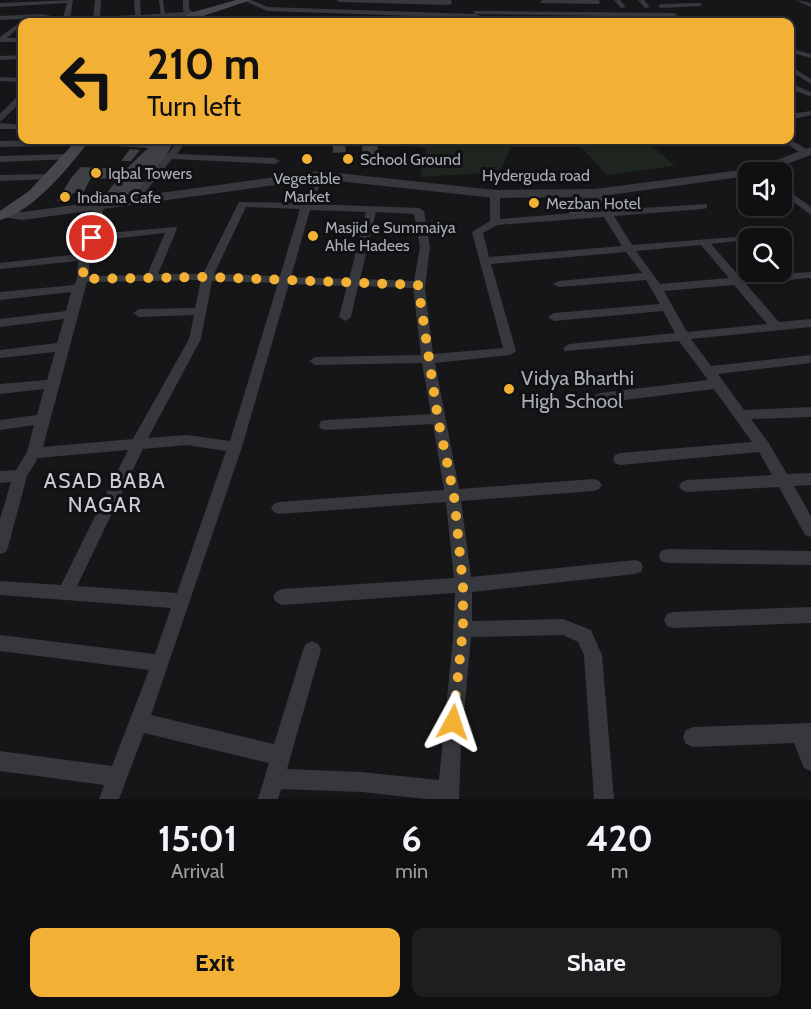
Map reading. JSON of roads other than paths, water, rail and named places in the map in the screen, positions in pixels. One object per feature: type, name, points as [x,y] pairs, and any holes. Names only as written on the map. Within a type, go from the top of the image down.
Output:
[{"type":"main road","points":[[186,18],[192,14],[246,0]]},
{"type":"main road","points":[[4,215],[30,196],[80,144]]},
{"type":"street","points":[[96,18],[98,0]]},
{"type":"street","points":[[137,0],[138,17]]},
{"type":"street","points":[[186,0],[186,10],[192,14]]},
{"type":"street","points":[[246,0],[267,9],[476,14],[674,15]]},
{"type":"street","points":[[339,0],[449,3],[448,0]]},
{"type":"street","points":[[617,0],[623,7]]},
{"type":"street","points":[[641,0],[647,7]]},
{"type":"street","points":[[480,18],[470,5],[540,2],[623,7],[647,7],[666,3],[675,6],[703,6],[690,0]]},
{"type":"street","points":[[799,0],[811,5]]},
{"type":"street","points":[[0,5],[71,1],[67,18]]},
{"type":"street","points":[[372,12],[373,1]]},
{"type":"street","points":[[540,2],[545,18]]},
{"type":"street","points":[[666,3],[677,18]]},
{"type":"street","points":[[124,18],[192,14]]},
{"type":"street","points":[[0,18],[41,16],[54,18]]},
{"type":"street","points":[[0,40],[18,26]]},
{"type":"street","points":[[0,40],[18,40]]},
{"type":"street","points":[[794,51],[811,56]]},
{"type":"street","points":[[0,58],[18,57]]},
{"type":"street","points":[[794,70],[811,82]]},
{"type":"street","points":[[0,79],[18,79]]},
{"type":"street","points":[[794,87],[811,95]]},
{"type":"street","points":[[0,102],[18,100]]},
{"type":"street","points":[[0,119],[18,102]]},
{"type":"street","points":[[794,115],[811,113]]},
{"type":"street","points":[[0,126],[18,127]]},
{"type":"street","points":[[0,144],[18,143]]},
{"type":"street","points":[[135,199],[180,144]]},
{"type":"street","points":[[793,144],[809,152]]},
{"type":"street","name":"Hyderguda road","points":[[784,162],[809,152]]},
{"type":"street","points":[[171,156],[275,161]]},
{"type":"street","points":[[0,159],[69,157]]},
{"type":"street","points":[[109,799],[161,663],[235,447],[306,207],[319,175]]},
{"type":"street","name":"Hyderguda road","points":[[4,215],[23,216],[319,175],[495,194],[595,193],[738,175]]},
{"type":"street","points":[[0,178],[48,177]]},
{"type":"street","points":[[595,193],[629,249],[653,282],[684,338],[763,446],[811,530]]},
{"type":"street","points":[[495,194],[495,222]]},
{"type":"street","points":[[792,197],[811,212]]},
{"type":"street","points":[[0,547],[20,475],[34,453],[73,314],[81,283],[84,257],[92,238],[100,204]]},
{"type":"street","points":[[66,592],[139,442],[195,339],[207,277],[243,204],[418,211],[426,250],[418,285],[438,419],[454,496],[463,585],[463,629],[454,699],[449,795],[361,782],[274,779]]},
{"type":"street","points":[[315,361],[430,359],[510,351],[477,232],[495,222],[608,216],[703,206]]},
{"type":"street","points":[[345,317],[372,209]]},
{"type":"street","points":[[92,238],[172,229],[151,278]]},
{"type":"street","points":[[485,261],[738,238]]},
{"type":"street","points":[[703,241],[777,328]]},
{"type":"street","points":[[0,266],[84,257]]},
{"type":"street","points":[[559,284],[735,280],[808,275]]},
{"type":"street","points":[[0,296],[81,283],[151,278],[207,277],[285,282],[418,285]]},
{"type":"street","points":[[554,317],[668,307]]},
{"type":"street","points":[[139,313],[202,311]]},
{"type":"street","points":[[0,323],[73,314]]},
{"type":"street","points":[[569,348],[684,338],[811,323]]},
{"type":"street","points":[[0,354],[62,347]]},
{"type":"street","points":[[708,371],[811,358]]},
{"type":"street","points":[[0,389],[52,384]]},
{"type":"street","points":[[600,398],[717,384]]},
{"type":"street","points":[[740,415],[811,412]]},
{"type":"street","points":[[0,425],[43,419]]},
{"type":"street","points":[[326,425],[438,419]]},
{"type":"street","points":[[34,453],[139,442],[187,440],[235,447]]},
{"type":"street","points":[[620,459],[763,446]]},
{"type":"street","points":[[0,477],[20,475]]},
{"type":"street","points":[[687,486],[811,479]]},
{"type":"street","points":[[279,508],[594,485]]},
{"type":"street","points":[[667,556],[811,558]]},
{"type":"street","points":[[282,597],[463,585],[635,567]]},
{"type":"street","points":[[0,588],[182,601]]},
{"type":"street","points":[[673,620],[811,615]]},
{"type":"street","points":[[463,629],[563,627],[585,636],[593,655],[603,799]]},
{"type":"street","points":[[0,643],[161,663]]},
{"type":"street","points":[[268,799],[279,755],[312,650]]},
{"type":"street","points":[[138,722],[279,755]]},
{"type":"street","points":[[693,737],[806,733],[811,761]]},
{"type":"street","points":[[0,761],[118,777]]},
{"type":"lane","points":[[160,0],[163,16]]},
{"type":"place","name":"Vegetable Market","points":[[307,159]]},
{"type":"place","name":"School Ground","points":[[348,159]]},
{"type":"place","name":"Iqbal Towers","points":[[96,173]]},
{"type":"place","name":"Indiana Cafe","points":[[65,197]]},
{"type":"place","name":"Mezban Hotel","points":[[534,203]]},
{"type":"place","name":"Masjid e Summaiya Ahle Hadees","points":[[313,236]]},
{"type":"place","name":"Vidya Bharthi High School","points":[[509,389]]},
{"type":"district","name":"ASAD BABA NAGAR","points":[[105,493]]}]
